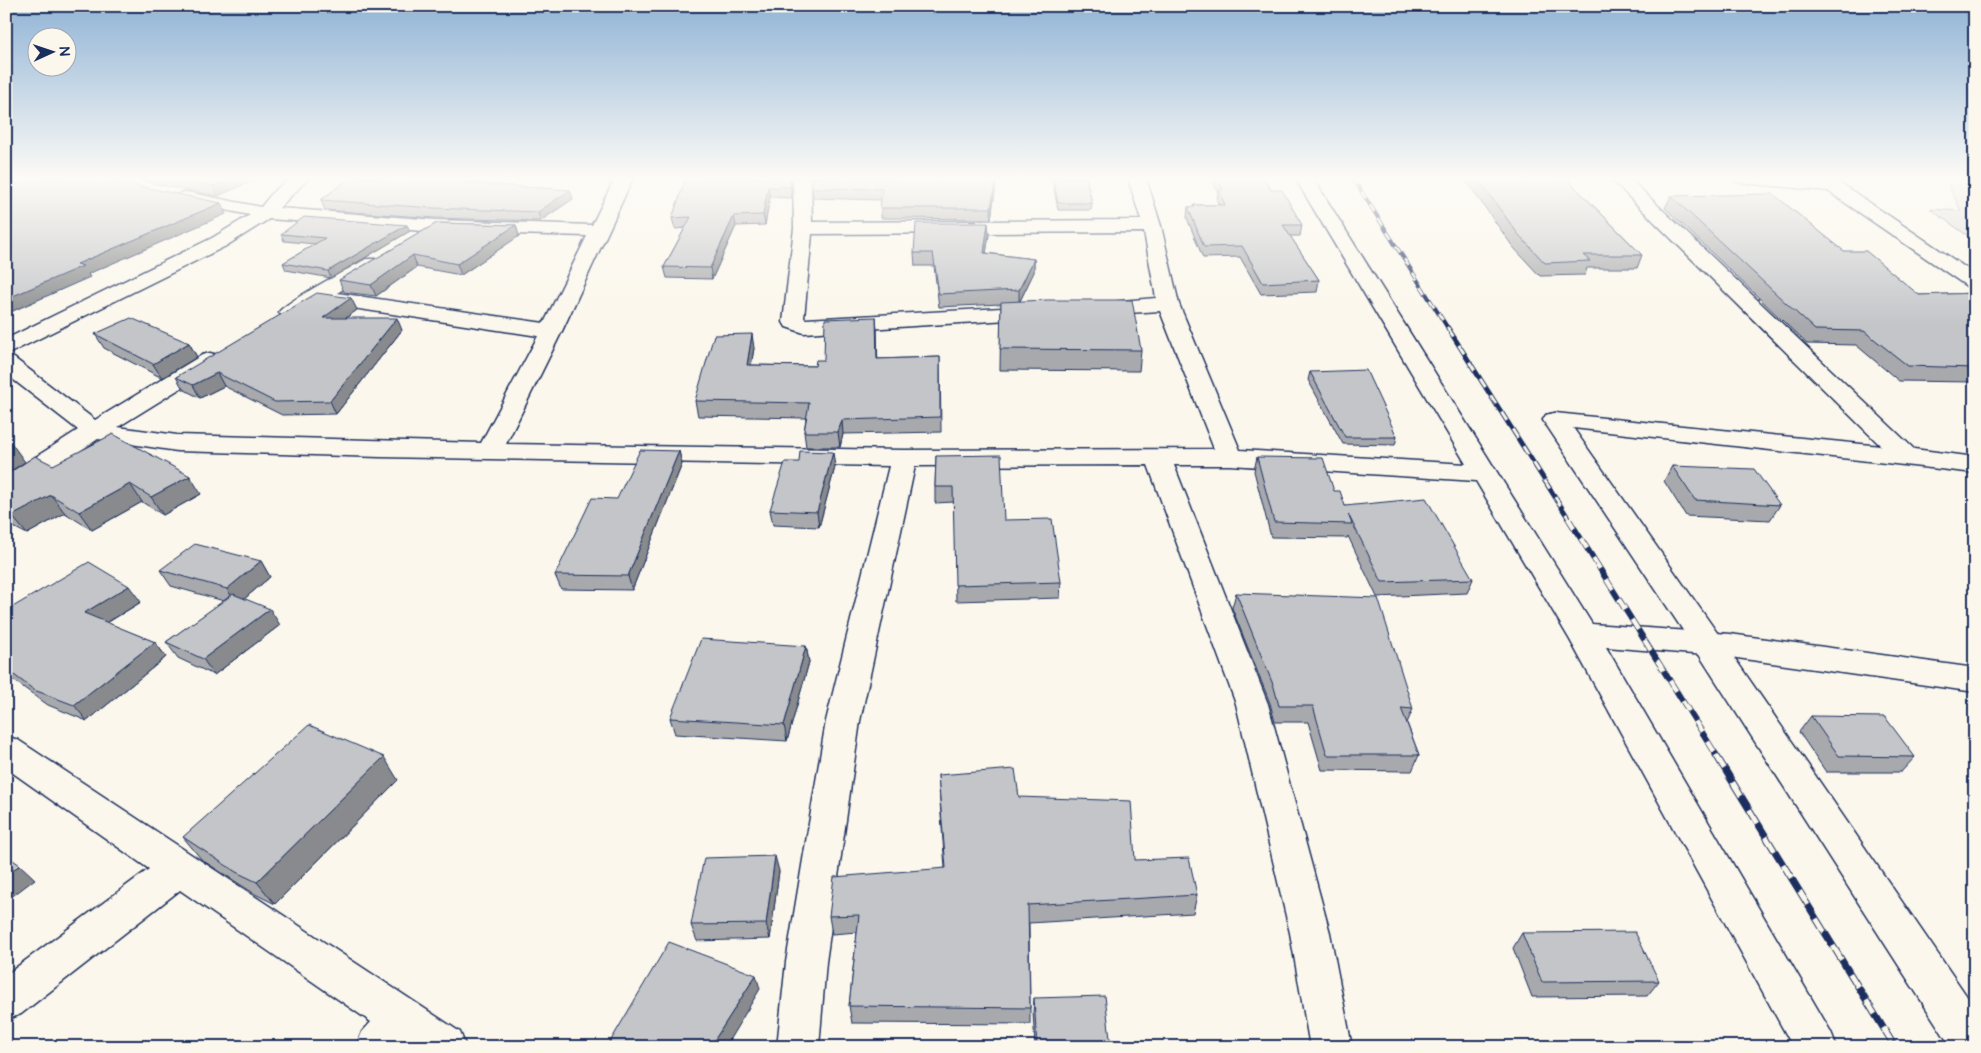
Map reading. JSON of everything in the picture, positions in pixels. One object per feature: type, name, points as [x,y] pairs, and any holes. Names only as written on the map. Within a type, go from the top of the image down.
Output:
[{"type":"street","points":[[6,348],[219,242],[243,227]]},
{"type":"street","points":[[273,322],[434,227]]},
{"type":"street","points":[[467,227],[599,232]]},
{"type":"street","points":[[490,451],[552,331],[601,227]]},
{"type":"street","points":[[953,227],[803,228],[793,318],[798,324],[804,326],[1168,304]]},
{"type":"street","points":[[1152,227],[1168,304],[1230,457]]},
{"type":"street","points":[[1334,227],[1482,473],[1583,635],[1816,1047]]},
{"type":"street","points":[[1670,227],[1906,456]]},
{"type":"street","points":[[1895,227],[1975,283]]},
{"type":"street","points":[[316,296],[552,331]]},
{"type":"street","points":[[6,488],[94,431],[230,348]]},
{"type":"street","points":[[6,363],[94,431],[177,443],[490,451],[904,458],[1230,457],[1482,473]]},
{"type":"street","points":[[1975,466],[1906,456],[1554,420],[1708,642],[1975,1045]]},
{"type":"street","points":[[798,1047],[806,962],[843,721],[904,458]]},
{"type":"street","points":[[1158,458],[1194,548],[1252,704],[1310,933],[1331,1047]]},
{"type":"street","points":[[1583,635],[1643,636],[1708,642],[1975,680]]},
{"type":"street","points":[[6,750],[179,869],[389,1033],[445,1047]]},
{"type":"street","points":[[6,1000],[179,869]]},
{"type":"shaded area","points":[[1956,227],[1975,227],[1975,241]]},
{"type":"building","points":[[6,227],[164,227],[77,264],[83,266],[6,299]]},
{"type":"building","points":[[290,227],[403,227],[328,271],[283,263],[325,238],[281,234]]},
{"type":"building","points":[[430,227],[513,227],[457,264],[413,255],[371,285],[339,280]]},
{"type":"building","points":[[686,227],[729,227],[710,268],[664,267]]},
{"type":"building","points":[[916,227],[987,227],[984,253],[1034,259],[1019,290],[939,294],[933,253],[914,253]]},
{"type":"building","points":[[1196,227],[1284,227],[1319,280],[1263,283],[1242,246],[1204,247]]},
{"type":"building","points":[[1513,227],[1615,227],[1642,255],[1583,255],[1590,261],[1545,263]]},
{"type":"building","points":[[1704,227],[1814,227],[1844,251],[1866,251],[1919,295],[1975,293],[1975,368],[1908,366],[1864,331],[1815,330]]},
{"type":"building","points":[[317,293],[351,298],[323,318],[397,318],[330,401],[275,402],[217,373],[193,385],[176,377]]},
{"type":"building","points":[[1132,300],[1141,350],[1000,349],[1001,302]]},
{"type":"building","points":[[876,317],[877,359],[940,357],[940,417],[842,420],[838,432],[804,432],[809,403],[695,401],[714,335],[752,334],[747,365],[815,366],[816,360],[824,360],[825,319]]},
{"type":"building","points":[[131,318],[189,343],[153,364],[95,334]]},
{"type":"building","points":[[1366,370],[1397,437],[1345,437],[1310,372]]},
{"type":"building","points":[[113,434],[190,476],[151,497],[130,484],[79,512],[51,495],[12,516],[6,512],[6,475],[35,456],[53,465]]},
{"type":"building","points":[[6,441],[12,444],[6,447]]},
{"type":"building","points":[[640,450],[679,451],[628,576],[555,575],[592,498],[617,499]]},
{"type":"building","points":[[800,451],[833,452],[817,512],[770,510],[785,462],[799,462]]},
{"type":"building","points":[[1001,455],[1004,520],[1052,519],[1061,582],[955,585],[953,487],[935,487],[936,456]]},
{"type":"building","points":[[1257,457],[1323,458],[1334,491],[1340,491],[1345,506],[1426,498],[1473,579],[1382,582],[1348,514],[1352,524],[1274,522]]},
{"type":"building","points":[[1672,466],[1754,469],[1780,505],[1695,500]]},
{"type":"building","points":[[195,544],[261,561],[227,589],[160,570]]},
{"type":"building","points":[[89,562],[129,586],[84,613],[155,642],[74,705],[34,690],[6,669],[6,611]]},
{"type":"building","points":[[1236,593],[1378,598],[1413,709],[1401,708],[1419,755],[1327,755],[1313,706],[1279,706],[1274,687]]},
{"type":"building","points":[[233,594],[270,609],[203,659],[166,642]]},
{"type":"building","points":[[701,639],[806,646],[784,725],[670,718]]},
{"type":"building","points":[[1811,716],[1885,717],[1915,757],[1839,756]]},
{"type":"building","points":[[309,725],[384,757],[257,882],[236,872],[183,837]]},
{"type":"building","points":[[1015,769],[1019,797],[1131,801],[1135,860],[1189,858],[1197,895],[1028,905],[1030,1008],[849,1006],[859,915],[829,916],[834,877],[946,868],[938,775]]},
{"type":"building","points":[[6,855],[20,865],[6,875]]},
{"type":"building","points":[[775,856],[766,924],[691,925],[704,858]]},
{"type":"building","points":[[1635,932],[1659,981],[1542,982],[1522,933]]},
{"type":"building","points":[[669,942],[756,975],[710,1047],[607,1047]]},
{"type":"building","points":[[1105,996],[1111,1047],[1037,1047],[1034,998]]},
{"type":"railway","points":[[1384,227],[1449,330]]},
{"type":"railway","points":[[1448,328],[1569,519]]},
{"type":"railway","points":[[1568,518],[1717,756]]},
{"type":"railway","points":[[1716,755],[1895,1047]]}]
